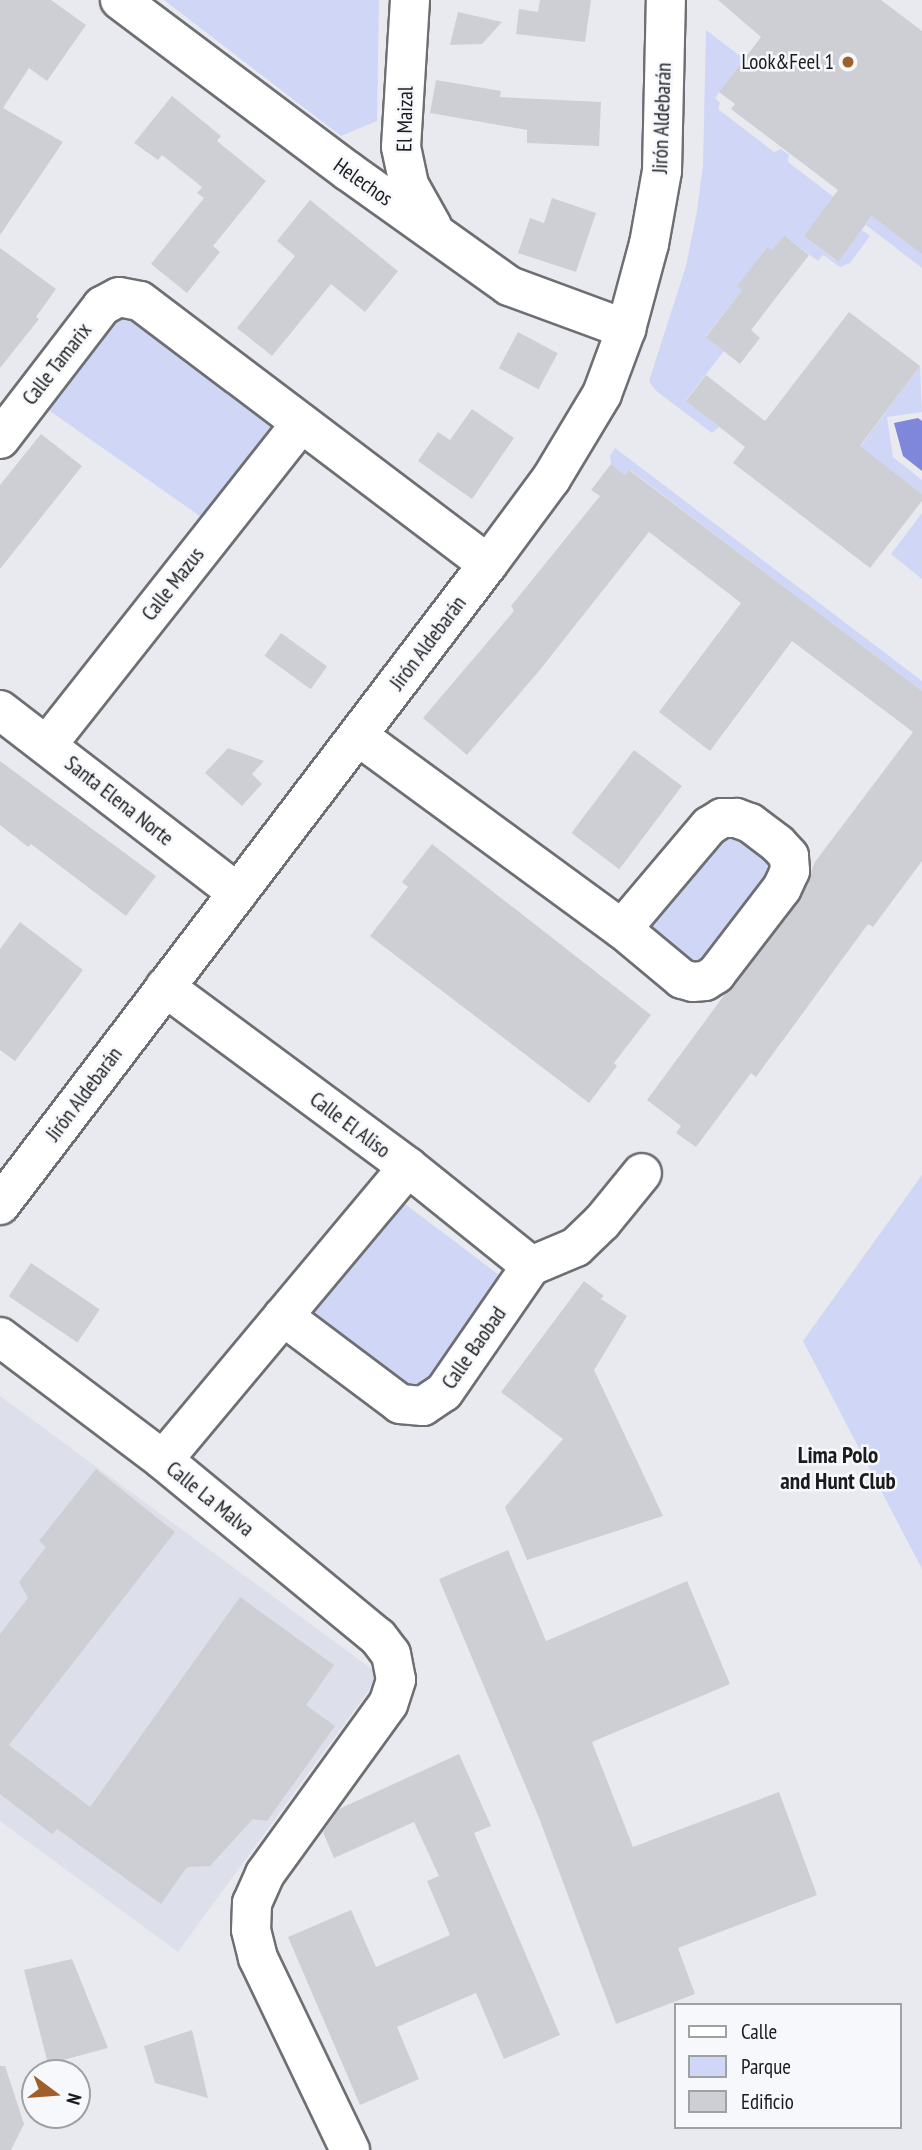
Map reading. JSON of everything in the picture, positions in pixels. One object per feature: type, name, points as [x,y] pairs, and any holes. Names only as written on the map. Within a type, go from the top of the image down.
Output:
[{"type":"street","name":"Helechos","points":[[120,0],[348,172],[435,231],[509,286],[626,329]]},
{"type":"street","name":"El Maizal","points":[[410,0],[401,147],[409,185],[435,231]]},
{"type":"street","name":"Jirón Aldebarán","points":[[0,1205],[488,564],[551,479],[602,394],[626,329],[649,244],[662,171],[666,0]]},
{"type":"street","points":[[348,172],[401,147]]},
{"type":"street","name":"Calle Tamarix","points":[[0,439],[102,306],[119,297],[140,301],[300,423]]},
{"type":"street","points":[[300,423],[488,564]]},
{"type":"street","name":"Calle Mazus","points":[[47,746],[300,423]]},
{"type":"street","name":"Santa Elena Norte","points":[[0,710],[238,893]]},
{"type":"street","points":[[358,736],[622,929],[682,979],[705,981],[716,974],[782,888],[790,871],[789,856],[750,823],[736,818],[722,818],[709,826],[622,929]]},
{"type":"street","name":"Calle El Aliso","points":[[165,987],[408,1167],[531,1266]]},
{"type":"street","points":[[163,1460],[408,1167]]},
{"type":"street","points":[[531,1266],[576,1247],[602,1222],[642,1173]]},
{"type":"street","name":"Calle Baobad","points":[[283,1316],[400,1404],[423,1406],[443,1392],[531,1266]]},
{"type":"street","name":"Calle La Malva","points":[[0,1337],[163,1460],[378,1637],[391,1654],[396,1680],[388,1704],[265,1874],[252,1903],[251,1930],[258,1958],[350,2150]]},
{"type":"shaded area","points":[[0,1396],[380,1675],[178,1952],[0,1821]]},
{"type":"green space","points":[[164,0],[379,0],[377,121],[341,136]]},
{"type":"green space","points":[[706,30],[744,59],[715,98],[720,103],[718,109],[774,152],[781,149],[789,155],[788,162],[843,204],[824,210],[804,236],[837,262],[862,230],[870,236],[850,263],[840,267],[823,255],[818,261],[784,235],[772,250],[767,247],[738,285],[742,290],[706,336],[724,351],[686,400],[719,427],[712,433],[655,390],[649,381],[686,266],[697,211],[703,165]]},
{"type":"green space","points":[[876,211],[922,254],[922,268],[866,225]]},
{"type":"green space","points":[[119,297],[300,424],[224,533],[43,406]]},
{"type":"green space","points":[[920,366],[922,412],[887,417],[893,457],[922,480],[922,494],[860,447]]},
{"type":"green space","points":[[615,448],[922,681],[922,691],[630,470],[625,475],[611,464],[610,456]]},
{"type":"green space","points":[[922,513],[922,579],[891,554]]},
{"type":"green space","points":[[709,825],[789,856],[710,975],[626,923]]},
{"type":"green space","points":[[922,1175],[922,1569],[803,1341]]},
{"type":"green space","points":[[389,1192],[512,1285],[421,1405],[298,1313]]},
{"type":"water","points":[[918,418],[922,421],[922,471],[903,456],[894,423]]},
{"type":"building","points":[[0,0],[51,0],[86,25],[47,81],[29,68],[3,108],[63,142],[0,235]]},
{"type":"building","points":[[540,0],[591,0],[585,42],[516,34],[519,9],[538,12]]},
{"type":"building","points":[[718,0],[881,0],[922,31],[922,254],[872,216],[838,262],[804,236],[838,190],[731,109],[735,104],[719,92],[761,37]]},
{"type":"building","points":[[458,12],[502,22],[482,44],[450,45]]},
{"type":"building","points":[[436,80],[501,91],[500,97],[601,102],[599,146],[527,143],[527,130],[430,113]]},
{"type":"building","points":[[172,96],[221,136],[217,141],[266,181],[213,246],[220,252],[187,293],[151,264],[204,198],[197,193],[202,187],[162,155],[158,160],[134,143]]},
{"type":"building","points":[[552,198],[596,213],[576,272],[518,253],[530,218],[544,223]]},
{"type":"building","points":[[310,200],[398,271],[365,312],[331,284],[272,356],[237,328],[295,256],[277,241]]},
{"type":"building","points":[[784,235],[809,255],[751,330],[760,338],[740,364],[706,337],[742,290],[737,286],[767,247],[772,250]]},
{"type":"building","points":[[0,248],[56,289],[36,317],[39,319],[0,368]]},
{"type":"building","points":[[849,312],[920,366],[860,446],[922,494],[922,501],[870,568],[733,463],[745,447],[686,401],[706,375],[765,421]]},
{"type":"building","points":[[518,332],[558,353],[538,389],[499,368]]},
{"type":"building","points":[[472,409],[514,438],[472,499],[418,461],[438,432],[450,440]]},
{"type":"building","points":[[41,434],[82,466],[0,569],[0,485]]},
{"type":"building","points":[[611,464],[625,475],[629,470],[922,691],[922,861],[873,927],[868,924],[756,1077],[751,1073],[696,1147],[676,1133],[681,1126],[647,1100],[725,994],[799,901],[815,862],[913,732],[792,641],[710,751],[659,712],[741,603],[649,532],[539,671],[467,755],[423,718],[514,611],[511,606],[600,496],[591,490]]},
{"type":"building","points":[[281,633],[327,667],[311,689],[265,656]]},
{"type":"building","points":[[228,748],[264,761],[252,774],[262,784],[242,806],[205,773]]},
{"type":"building","points":[[634,750],[682,786],[619,869],[571,833]]},
{"type":"building","points":[[0,761],[156,876],[126,916],[31,844],[28,847],[0,825]]},
{"type":"building","points":[[432,844],[651,1015],[614,1063],[617,1066],[589,1103],[370,936],[408,887],[402,882]]},
{"type":"building","points":[[20,922],[83,970],[15,1061],[0,1050],[0,949]]},
{"type":"building","points":[[31,1263],[100,1309],[77,1343],[9,1296]]},
{"type":"building","points":[[584,1281],[604,1296],[601,1299],[627,1316],[594,1370],[663,1516],[527,1560],[505,1507],[563,1439],[501,1392]]},
{"type":"building","points":[[96,1469],[175,1532],[9,1745],[90,1807],[240,1597],[334,1665],[306,1705],[335,1726],[267,1821],[253,1819],[210,1866],[187,1867],[161,1904],[57,1829],[52,1834],[0,1794],[0,1634],[28,1598],[19,1582],[46,1547],[39,1541]]},
{"type":"building","points":[[508,1550],[546,1641],[687,1581],[730,1684],[592,1742],[633,1847],[779,1792],[817,1895],[678,1948],[695,1994],[616,2024],[539,1818],[439,1579]]},
{"type":"building","points":[[459,1754],[491,1826],[474,1833],[560,2035],[504,2059],[476,1993],[397,2027],[419,2079],[360,2105],[288,1937],[351,1910],[376,1967],[450,1935],[427,1881],[439,1876],[414,1822],[334,1858],[323,1832],[339,1809]]},
{"type":"building","points":[[72,1959],[108,2048],[67,2059],[47,2059],[24,1970]]},
{"type":"building","points":[[192,2030],[208,2098],[155,2083],[144,2046]]},
{"type":"building","points":[[0,2066],[5,2066],[21,2115],[22,2129],[11,2150],[0,2150]]},
{"type":"place","name":"Look&Feel 1","points":[[848,62]]},
{"type":"district","name":"Lima Polo and Hunt Club","points":[[838,1468]]}]
